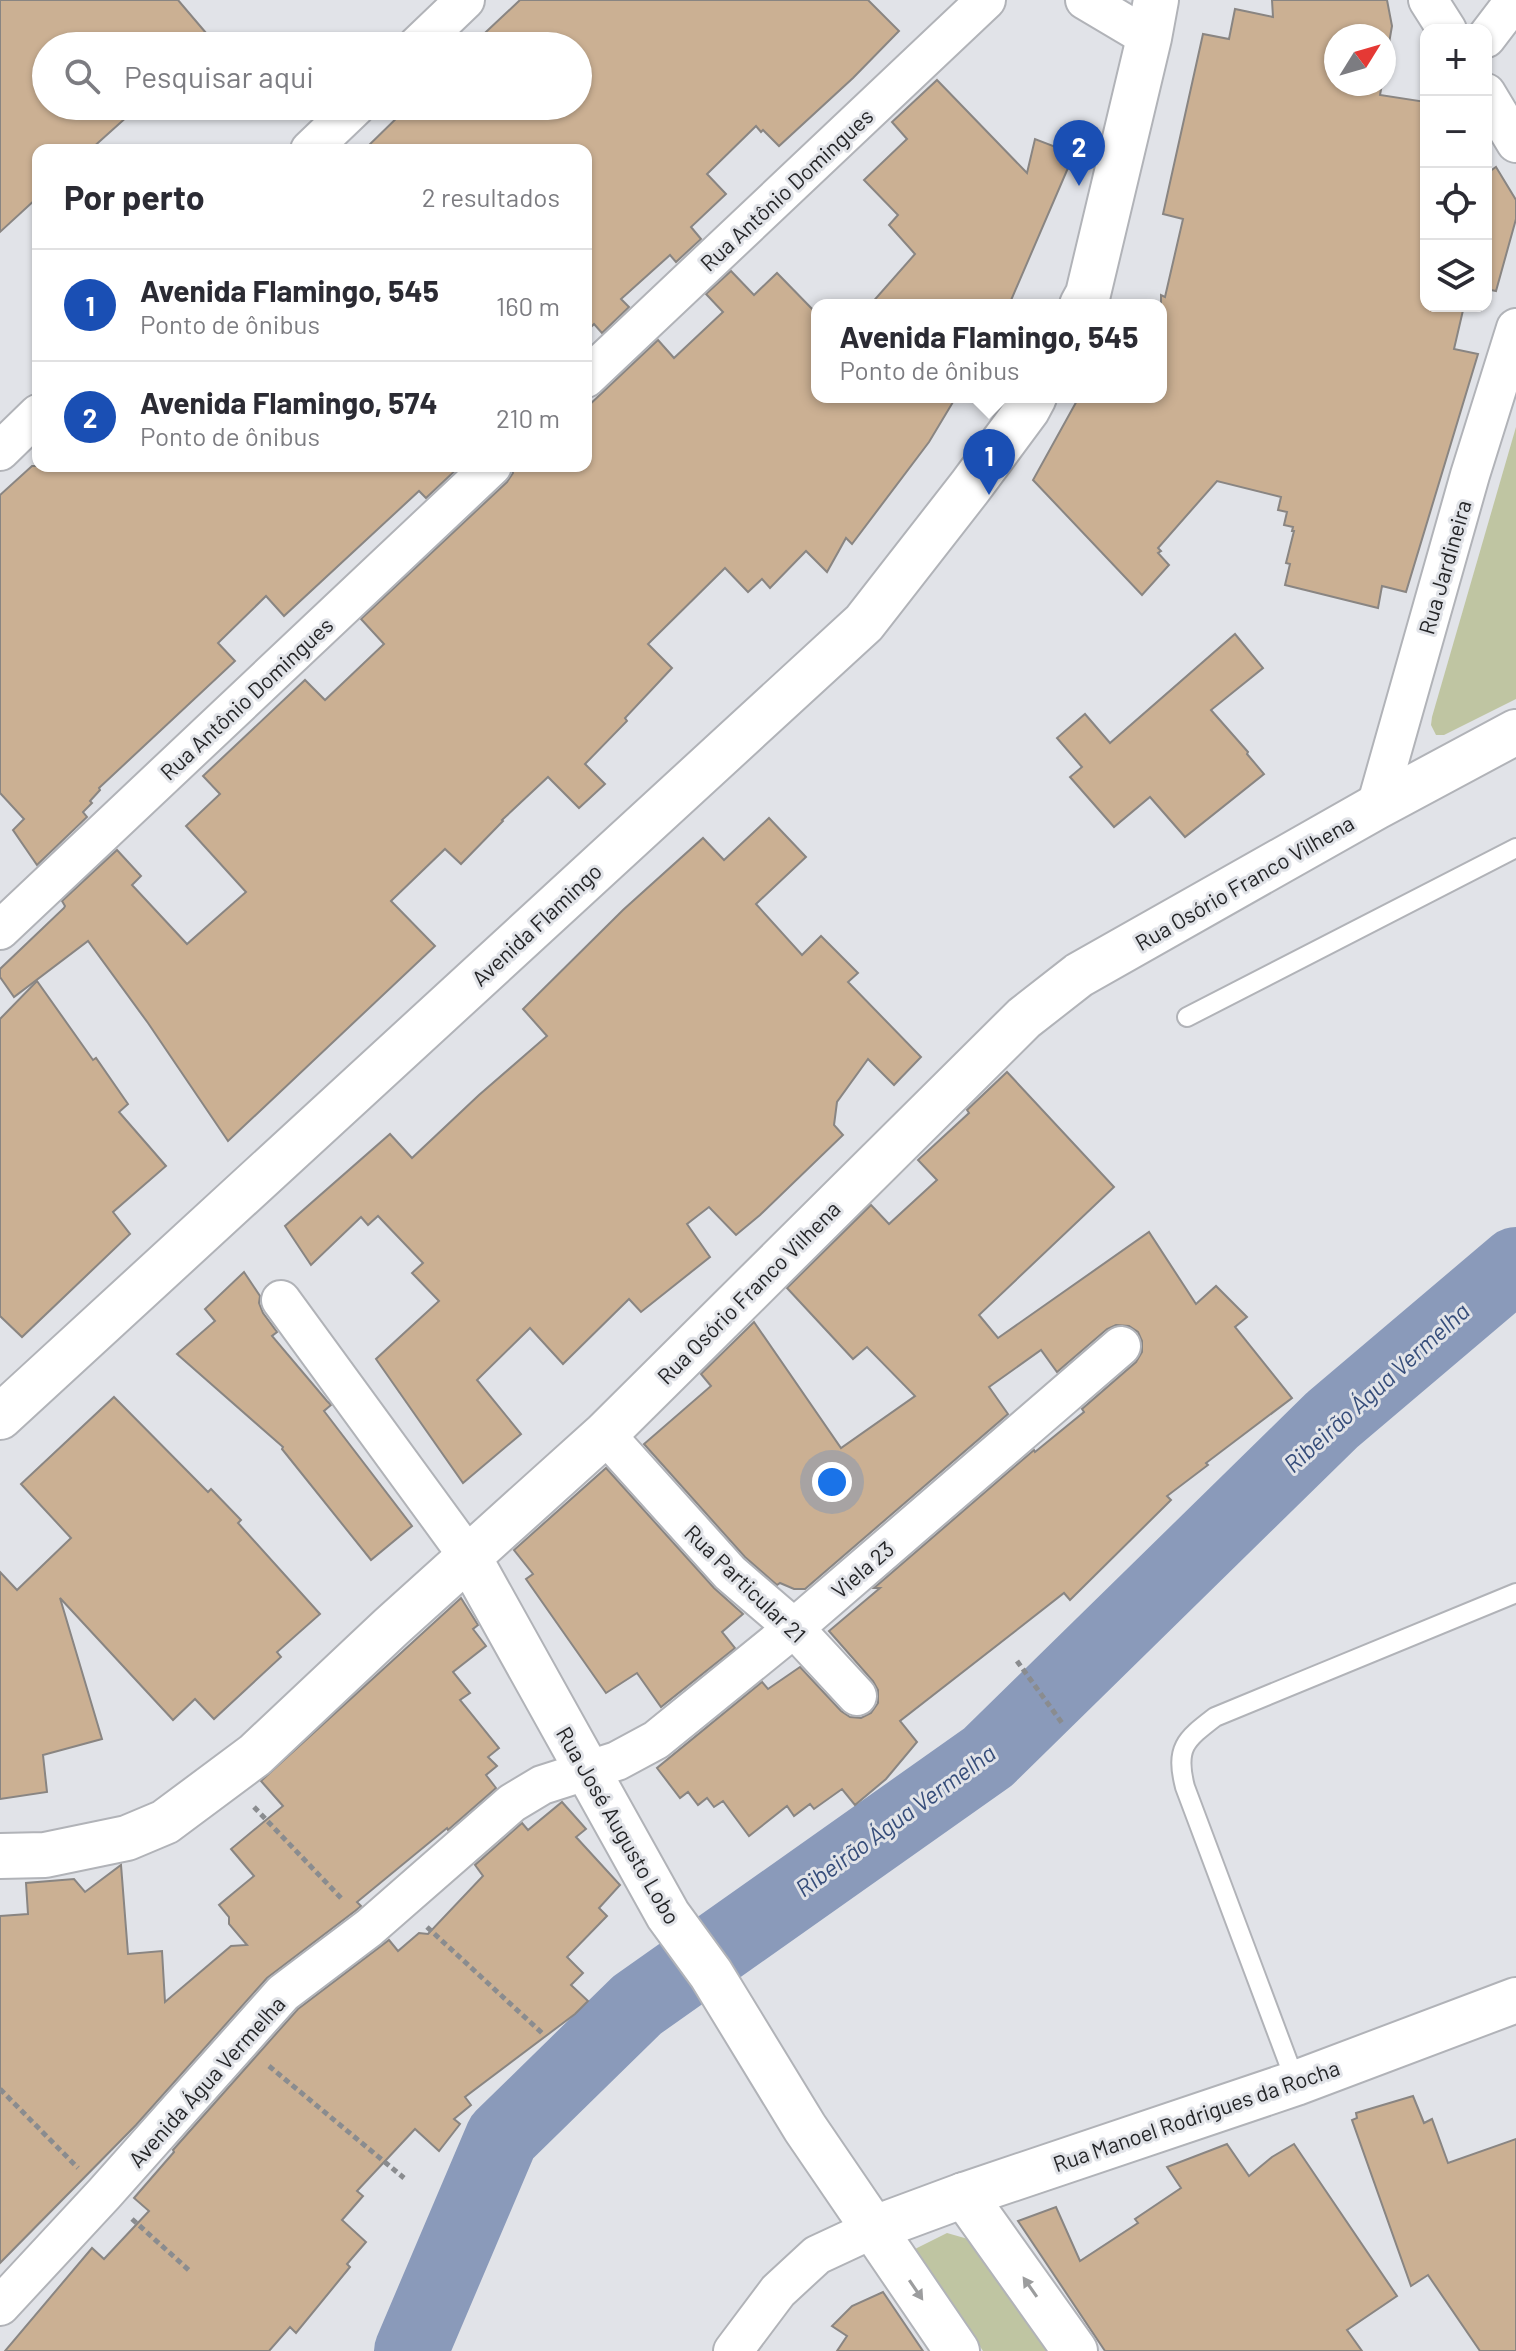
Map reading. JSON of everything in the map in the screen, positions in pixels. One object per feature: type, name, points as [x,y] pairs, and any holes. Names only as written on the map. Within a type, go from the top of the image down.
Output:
[{"type":"street","points":[[432,32],[465,0]]},
{"type":"street","name":"Rua Antônio Domingues","points":[[592,372],[986,0]]},
{"type":"street","points":[[1085,0],[1152,19],[1085,299]]},
{"type":"street","points":[[1428,0],[1443,24]]},
{"type":"street","points":[[1492,30],[1515,0]]},
{"type":"street","points":[[1488,96],[1516,143]]},
{"type":"street","points":[[316,144],[341,120]]},
{"type":"street","name":"Rua Jardineira","points":[[1376,807],[1465,490],[1516,328]]},
{"type":"street","name":"Avenida Flamingo","points":[[0,1417],[864,623],[1031,403]]},
{"type":"street","points":[[0,451],[32,420]]},
{"type":"street","name":"Rua Antônio Domingues","points":[[0,930],[486,472]]},
{"type":"street","name":"Rua Osório Franco Vilhena","points":[[0,1856],[45,1855],[127,1838],[165,1822],[225,1778],[255,1755],[468,1556],[605,1434],[1024,1018],[1079,975],[1376,807],[1516,732]]},
{"type":"street","name":"Rua José Augusto Lobo","points":[[281,1300],[468,1556],[668,1915],[711,1974],[805,2128],[957,2351]]},
{"type":"street","name":"Viela 23","points":[[588,1770],[617,1761],[656,1740],[794,1628],[1121,1346]]},
{"type":"street","name":"Rua Particular 21","points":[[605,1434],[730,1573],[794,1628],[857,1696]]},
{"type":"street","name":"Avenida Água Vermelha","points":[[0,2306],[283,1993],[369,1928],[512,1803],[542,1785],[588,1770]]},
{"type":"street","name":"Rua Manoel Rodrigues da Rocha","points":[[875,2228],[1296,2083],[1516,2000]]},
{"type":"street","points":[[964,2195],[1075,2351]]},
{"type":"street","points":[[733,2351],[778,2291],[817,2255],[875,2228]]},
{"type":"lane","points":[[1187,1017],[1516,848]]},
{"type":"lane","points":[[1296,2083],[1185,1787],[1180,1767],[1183,1748],[1195,1732],[1215,1717],[1516,1593]]},
{"type":"path","points":[[1017,1661],[1062,1723]]},
{"type":"path","points":[[225,1778],[369,1928]]},
{"type":"path","points":[[400,1902],[542,2033]]},
{"type":"path","points":[[240,2042],[404,2178]]},
{"type":"green space","points":[[1516,427],[1516,699],[1444,735],[1436,735],[1431,725],[1432,717]]},
{"type":"green space","points":[[947,2233],[975,2241],[1049,2351],[983,2351],[915,2249]]},
{"type":"building","points":[[0,0],[178,0],[205,32],[32,32],[32,120],[123,120],[97,144],[32,144],[32,203],[0,232]]},
{"type":"building","points":[[520,0],[868,0],[899,31],[779,146],[756,126],[707,174],[726,194],[691,227],[701,239],[676,262],[670,255],[621,299],[629,307],[602,333],[594,324],[592,326],[592,144],[370,144],[395,120],[592,120],[592,32],[486,32]]},
{"type":"building","points":[[1272,0],[1387,0],[1392,24],[1324,24],[1324,96],[1387,96],[1420,101],[1420,312],[1463,312],[1454,349],[1478,354],[1406,592],[1382,586],[1378,608],[1285,585],[1290,564],[1286,563],[1294,531],[1293,527],[1284,525],[1287,512],[1278,510],[1281,497],[1217,481],[1158,548],[1161,551],[1158,553],[1169,565],[1142,595],[1033,480],[1076,403],[1167,403],[1167,299],[1161,299],[1161,295],[1165,297],[1183,219],[1163,214],[1203,34],[1229,39],[1235,9],[1273,17]]},
{"type":"building","points":[[937,80],[1027,173],[1035,139],[1074,154],[1012,299],[875,299],[915,254],[889,225],[898,215],[864,180],[907,139],[892,122]]},
{"type":"building","points":[[1496,167],[1516,200],[1516,219],[1496,291],[1492,290],[1492,170]]},
{"type":"building","points":[[731,271],[754,295],[777,273],[811,308],[811,403],[952,403],[929,442],[852,544],[846,538],[827,572],[806,551],[770,588],[762,579],[748,592],[725,568],[648,644],[672,668],[585,764],[605,784],[579,808],[548,777],[461,864],[445,849],[391,901],[435,946],[228,1141],[88,941],[14,997],[0,977],[0,969],[64,908],[62,901],[117,850],[141,876],[132,885],[187,944],[246,892],[186,826],[220,794],[203,776],[305,680],[325,700],[384,644],[361,619],[507,482],[513,472],[592,472],[592,402],[658,340],[674,358],[723,312],[706,294]]},
{"type":"building","points":[[32,466],[32,472],[454,472],[426,498],[419,491],[284,616],[266,596],[218,643],[235,661],[99,788],[90,801],[92,803],[83,812],[87,817],[37,865],[13,830],[24,819],[0,793],[0,495]]},
{"type":"building","points":[[1235,634],[1263,668],[1211,710],[1264,774],[1185,837],[1150,797],[1114,827],[1070,777],[1082,767],[1057,738],[1085,714],[1110,743]]},
{"type":"building","points":[[769,818],[806,857],[756,904],[802,955],[821,936],[858,973],[848,982],[921,1057],[894,1085],[868,1059],[837,1102],[834,1125],[843,1135],[736,1235],[709,1207],[687,1224],[710,1257],[641,1312],[629,1299],[563,1364],[530,1328],[477,1380],[521,1434],[463,1483],[376,1359],[439,1301],[412,1273],[423,1263],[378,1216],[368,1225],[361,1217],[311,1265],[285,1226],[390,1134],[412,1158],[547,1036],[523,1009],[623,910],[703,838],[724,860]]},
{"type":"building","points":[[37,981],[128,1104],[119,1112],[166,1166],[113,1212],[130,1234],[22,1337],[0,1316],[0,1019]]},
{"type":"building","points":[[1007,1072],[1114,1187],[979,1315],[998,1338],[1149,1232],[1196,1304],[1216,1286],[1247,1317],[1235,1327],[1292,1398],[1167,1496],[1171,1500],[1070,1600],[1064,1593],[900,1721],[917,1742],[886,1779],[855,1805],[842,1789],[814,1809],[810,1804],[794,1816],[787,1806],[749,1836],[723,1801],[714,1807],[707,1798],[698,1805],[688,1792],[680,1798],[657,1768],[762,1682],[768,1689],[800,1667],[850,1717],[861,1718],[871,1713],[878,1703],[878,1690],[829,1631],[880,1588],[874,1588],[1034,1450],[1084,1412],[1082,1409],[1136,1362],[1142,1352],[1142,1341],[1138,1332],[1129,1326],[1116,1325],[1107,1329],[1057,1372],[1041,1350],[989,1387],[1008,1414],[805,1589],[794,1589],[780,1583],[777,1585],[745,1557],[644,1444],[711,1386],[701,1374],[754,1322],[841,1448],[915,1396],[867,1347],[853,1359],[787,1288],[871,1205],[889,1224],[937,1180],[918,1160],[969,1113],[967,1110]]},
{"type":"building","points":[[244,1272],[260,1296],[263,1313],[277,1332],[272,1336],[331,1405],[324,1411],[412,1526],[371,1560],[283,1447],[177,1354],[215,1321],[205,1309]]},
{"type":"building","points":[[114,1397],[208,1492],[211,1489],[241,1520],[238,1523],[320,1614],[277,1652],[281,1657],[214,1719],[195,1699],[173,1720],[60,1598],[102,1739],[43,1755],[47,1792],[0,1799],[0,1572],[17,1590],[71,1538],[21,1484]]},
{"type":"building","points":[[606,1468],[714,1588],[743,1614],[722,1632],[735,1648],[661,1707],[637,1673],[606,1693],[526,1579],[533,1574],[514,1550]]},
{"type":"building","points":[[461,1598],[478,1625],[473,1629],[486,1646],[453,1672],[470,1693],[460,1700],[499,1748],[488,1757],[497,1766],[486,1775],[496,1788],[357,1902],[361,1906],[355,1911],[267,1978],[136,2125],[0,2263],[0,1916],[28,1914],[26,1883],[74,1879],[85,1892],[121,1865],[128,1954],[162,1951],[165,2002],[231,1946],[247,1945],[229,1924],[229,1917],[219,1905],[254,1876],[231,1849],[283,1806],[261,1781]]},
{"type":"building","points":[[562,1802],[586,1829],[576,1837],[620,1885],[599,1908],[607,1916],[567,1957],[583,1973],[571,1985],[588,2001],[465,2097],[471,2105],[454,2119],[460,2124],[439,2151],[415,2129],[357,2191],[363,2196],[342,2220],[366,2242],[347,2264],[350,2267],[296,2333],[290,2327],[269,2351],[5,2351],[92,2248],[104,2259],[149,2211],[134,2198],[298,2009],[389,1940],[398,1951],[419,1933],[428,1934],[483,1876],[475,1865],[522,1823],[528,1830]]},
{"type":"building","points":[[1413,2096],[1424,2123],[1432,2119],[1448,2163],[1516,2139],[1516,2351],[1480,2351],[1428,2275],[1411,2286],[1352,2120],[1357,2118],[1356,2113]]},
{"type":"building","points":[[1227,2144],[1249,2176],[1294,2144],[1397,2296],[1347,2330],[1362,2351],[1105,2351],[1018,2221],[1056,2207],[1080,2261],[1138,2223],[1135,2219],[1181,2188],[1167,2167]]},
{"type":"building","points":[[883,2292],[923,2351],[837,2351],[847,2336],[832,2326],[852,2306]]},
{"type":"waterway","name":"Ribeirão Água Vermelha","points":[[411,2351],[502,2137],[637,2005],[988,1757],[1332,1420],[1516,1264]]},
{"type":"place","name":"Avenida Flamingo, 574","points":[[1079,186]]},
{"type":"place","name":"Avenida Flamingo, 545","points":[[989,495]]}]
